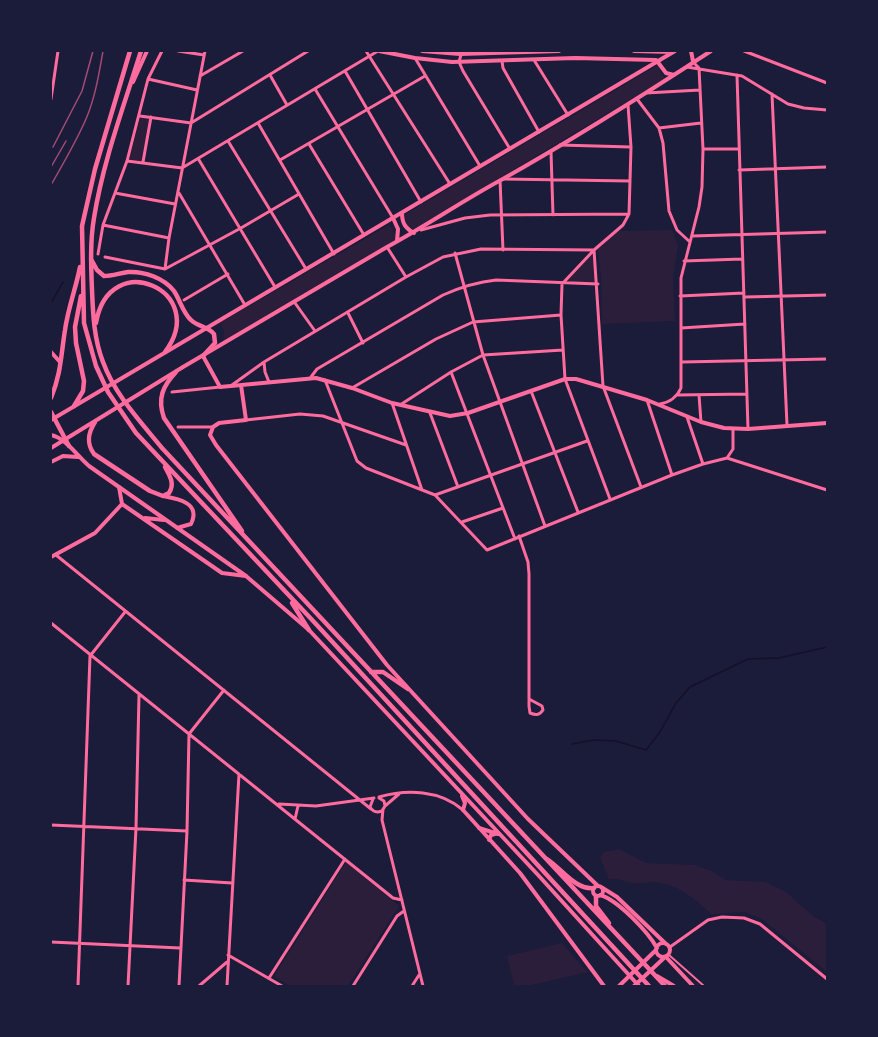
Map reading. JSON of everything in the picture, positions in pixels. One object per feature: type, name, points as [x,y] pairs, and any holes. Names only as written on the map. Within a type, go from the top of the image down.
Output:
[{"type":"highway","points":[[130,51],[95,169],[83,220],[84,323],[96,366],[119,410],[156,455],[339,649],[649,986]]},
{"type":"highway","points":[[141,51],[104,171],[93,218],[90,257],[95,331],[104,363],[116,388],[127,406],[162,448],[665,986]]},
{"type":"highway","points":[[90,257],[97,270],[104,276],[129,272],[141,273],[159,279],[173,290],[190,320],[207,327],[214,334],[213,346],[203,356]]},
{"type":"highway","points":[[51,398],[62,365],[65,330],[82,258]]},
{"type":"highway","points":[[95,331],[98,313],[103,301],[110,293],[126,283],[136,281],[148,283],[167,294],[177,314],[177,328],[165,352]]},
{"type":"highway","points":[[74,406],[83,392],[84,381],[75,327],[83,285]]},
{"type":"highway","points":[[176,372],[164,385],[160,398],[164,418],[251,544]]},
{"type":"highway","points":[[51,412],[69,446]]},
{"type":"highway","points":[[95,422],[88,437],[94,454],[150,491],[162,496],[172,489],[172,481],[156,455]]},
{"type":"highway","points":[[287,595],[309,630]]},
{"type":"highway","points":[[384,672],[387,665]]},
{"type":"highway","points":[[370,672],[384,672],[408,689]]},
{"type":"highway","points":[[538,851],[561,868],[577,885],[584,888],[598,887]]},
{"type":"highway","points":[[598,895],[596,906],[615,933]]},
{"type":"main road","points":[[129,91],[147,51]]},
{"type":"main road","points":[[379,51],[415,58],[459,62],[641,58],[657,61],[666,73],[675,75]]},
{"type":"main road","points":[[422,51],[461,53],[559,51]]},
{"type":"main road","points":[[634,51],[674,52]]},
{"type":"main road","points":[[691,51],[693,62]]},
{"type":"main road","points":[[51,448],[387,247],[421,230],[628,105],[711,51]]},
{"type":"main road","points":[[51,420],[674,52]]},
{"type":"main road","points":[[641,58],[643,69]]},
{"type":"main road","points":[[402,213],[402,222],[408,230],[414,233]]},
{"type":"main road","points":[[393,218],[398,229],[397,242]]},
{"type":"main road","points":[[51,352],[62,365]]},
{"type":"main road","points":[[203,356],[220,387],[311,377],[352,388],[392,403],[450,416],[468,413],[565,379],[576,379],[648,400],[701,422],[733,430],[827,423]]},
{"type":"main road","points":[[242,385],[246,420],[219,423],[213,426],[210,435],[216,445],[387,665],[528,819],[602,891],[598,895]]},
{"type":"main road","points":[[51,435],[56,436],[78,457],[164,520],[246,576],[309,630],[639,986]]},
{"type":"main road","points":[[51,462],[63,456],[78,457]]},
{"type":"main road","points":[[119,486],[122,504],[222,573],[246,576]]},
{"type":"main road","points":[[162,496],[187,502],[193,509],[191,524],[177,528]]},
{"type":"main road","points":[[51,557],[95,533],[122,504]]},
{"type":"main road","points":[[144,518],[164,520]]},
{"type":"main road","points":[[460,793],[465,803],[463,810],[520,873],[604,986]]},
{"type":"main road","points":[[479,828],[497,834]]},
{"type":"main road","points":[[489,840],[490,835],[497,834]]},
{"type":"main road","points":[[598,887],[593,893],[609,899],[634,921],[659,956],[666,956],[693,986]]},
{"type":"main road","points":[[598,887],[617,897],[668,945]]},
{"type":"main road","points":[[619,986],[661,944],[668,945]]},
{"type":"main road","points":[[634,986],[666,956],[668,945]]},
{"type":"main road","points":[[657,976],[674,986]]},
{"type":"street","points":[[51,99],[58,51]]},
{"type":"street","points":[[98,255],[103,225],[127,161],[148,79],[162,51]]},
{"type":"street","points":[[165,269],[175,204],[205,53],[178,51]]},
{"type":"street","points":[[200,76],[243,51]]},
{"type":"street","points":[[140,116],[191,123],[308,51]]},
{"type":"street","points":[[366,51],[450,184]]},
{"type":"street","points":[[127,161],[182,168],[379,51]]},
{"type":"street","points":[[744,51],[827,83]]},
{"type":"street","points":[[461,53],[459,62],[463,71],[510,149]]},
{"type":"street","points":[[415,58],[480,166]]},
{"type":"street","points":[[534,60],[568,115]]},
{"type":"street","points":[[502,61],[502,68],[539,132]]},
{"type":"street","points":[[658,405],[671,401],[678,395],[682,379],[681,296],[684,261],[701,197],[703,149],[699,68],[693,62]]},
{"type":"street","points":[[687,67],[749,78],[772,94],[796,106],[827,110]]},
{"type":"street","points":[[345,71],[421,202]]},
{"type":"street","points":[[270,75],[287,105]]},
{"type":"street","points":[[737,75],[748,429]]},
{"type":"street","points":[[280,160],[425,76]]},
{"type":"street","points":[[148,79],[197,90]]},
{"type":"street","points":[[315,89],[393,218]]},
{"type":"street","points":[[646,93],[700,90]]},
{"type":"street","points":[[772,94],[787,425]]},
{"type":"street","points":[[637,99],[659,128],[663,143],[669,211],[677,230],[690,242]]},
{"type":"street","points":[[609,500],[565,379],[561,315],[562,284],[594,250],[623,225],[628,214],[631,147],[628,105]]},
{"type":"street","points":[[143,163],[150,117]]},
{"type":"street","points":[[258,123],[334,254]]},
{"type":"street","points":[[659,128],[701,123]]},
{"type":"street","points":[[573,137],[576,146]]},
{"type":"street","points":[[228,141],[306,269]]},
{"type":"street","points":[[309,144],[364,235]]},
{"type":"street","points":[[559,145],[631,147]]},
{"type":"street","points":[[703,149],[739,149]]},
{"type":"street","points":[[551,150],[553,215]]},
{"type":"street","points":[[199,159],[275,287]]},
{"type":"street","points":[[739,170],[827,167]]},
{"type":"street","points":[[503,250],[502,179],[630,181]]},
{"type":"street","points":[[178,192],[245,305]]},
{"type":"street","points":[[116,193],[175,204]]},
{"type":"street","points":[[105,257],[165,269],[299,194]]},
{"type":"street","points":[[421,230],[477,216],[628,214]]},
{"type":"street","points":[[443,216],[453,221]]},
{"type":"street","points":[[103,225],[169,238]]},
{"type":"street","points":[[692,236],[827,232]]},
{"type":"street","points":[[387,247],[406,277]]},
{"type":"street","points":[[230,386],[264,362],[406,277],[434,261],[455,253],[481,249],[594,250]]},
{"type":"street","points":[[594,250],[603,386],[640,487]]},
{"type":"street","points":[[455,253],[483,355],[545,526]]},
{"type":"street","points":[[684,261],[742,259]]},
{"type":"street","points":[[184,300],[228,274]]},
{"type":"street","points":[[311,377],[317,369],[443,295],[463,286],[496,280],[598,284]]},
{"type":"street","points":[[681,296],[827,294]]},
{"type":"street","points":[[295,303],[315,332]]},
{"type":"street","points":[[348,313],[363,343]]},
{"type":"street","points":[[352,388],[436,339],[473,322],[561,315]]},
{"type":"street","points":[[681,328],[745,324]]},
{"type":"street","points":[[400,405],[451,372],[483,355],[563,350]]},
{"type":"street","points":[[682,362],[827,359]]},
{"type":"street","points":[[264,362],[269,382]]},
{"type":"street","points":[[451,372],[503,508],[528,562],[529,699],[530,713],[539,714],[543,708],[529,699]]},
{"type":"street","points":[[325,380],[340,422],[355,457],[361,465],[435,495],[487,550],[640,487],[703,464],[727,458],[827,490]]},
{"type":"street","points":[[172,392],[220,387]]},
{"type":"street","points":[[531,390],[578,512]]},
{"type":"street","points":[[678,395],[747,394]]},
{"type":"street","points":[[699,395],[701,422]]},
{"type":"street","points":[[648,400],[672,475]]},
{"type":"street","points":[[392,403],[422,490]]},
{"type":"street","points":[[430,413],[458,487]]},
{"type":"street","points":[[246,420],[300,414],[323,416],[406,445]]},
{"type":"street","points":[[687,417],[703,464]]},
{"type":"street","points":[[178,427],[213,426]]},
{"type":"street","points":[[727,458],[733,449],[733,430]]},
{"type":"street","points":[[435,495],[587,441]]},
{"type":"street","points":[[462,522],[503,508]]},
{"type":"street","points":[[56,555],[382,820]]},
{"type":"street","points":[[78,986],[90,656],[125,612]]},
{"type":"street","points":[[51,623],[393,898],[402,900]]},
{"type":"street","points":[[178,986],[187,831],[189,734],[224,690]]},
{"type":"street","points":[[128,986],[140,695]]},
{"type":"street","points":[[227,986],[239,774]]},
{"type":"street","points":[[277,804],[316,806],[402,793],[425,793],[441,797],[463,810]]},
{"type":"street","points":[[375,812],[402,793]]},
{"type":"street","points":[[379,797],[384,807],[382,820],[423,986]]},
{"type":"street","points":[[371,809],[370,802],[374,798]]},
{"type":"street","points":[[295,819],[298,806]]},
{"type":"street","points":[[51,825],[187,831]]},
{"type":"street","points":[[269,978],[345,859]]},
{"type":"street","points":[[184,880],[232,883]]},
{"type":"street","points":[[353,986],[397,916],[404,911]]},
{"type":"street","points":[[668,945],[708,920],[722,917],[744,918],[760,924],[827,978]]},
{"type":"street","points":[[51,942],[180,948]]},
{"type":"street","points":[[228,955],[282,986]]},
{"type":"street","points":[[666,956],[704,986]]},
{"type":"street","points":[[199,986],[227,962]]},
{"type":"street","points":[[412,986],[420,974]]},
{"type":"shaded area","points":[[658,65],[661,74],[666,78],[415,229],[407,224],[404,215]]},
{"type":"shaded area","points":[[141,116],[150,117],[143,163],[128,161]]},
{"type":"shaded area","points":[[389,225],[394,232],[395,241],[223,343],[224,331],[220,323]]},
{"type":"shaded area","points":[[672,230],[678,245],[673,279],[675,321],[602,324],[598,249],[618,231]]},
{"type":"shaded area","points":[[594,250],[598,284],[562,284]]},
{"type":"shaded area","points":[[619,849],[646,863],[694,865],[712,871],[726,880],[765,882],[786,892],[813,916],[827,924],[827,972],[762,919],[745,912],[711,914],[691,897],[669,885],[609,879],[600,857],[604,852]]},
{"type":"shaded area","points":[[346,862],[399,906],[348,986],[290,986],[274,976]]},
{"type":"shaded area","points":[[562,943],[587,972],[528,986],[514,986],[507,956]]},
{"type":"waterway","points":[[51,303],[63,282]]},
{"type":"waterway","points":[[572,744],[594,740],[616,741],[646,750],[660,732],[676,703],[690,687],[748,659],[779,658],[827,647]]},
{"type":"railway","points":[[53,147],[82,91],[93,51]]},
{"type":"railway","points":[[51,185],[89,111],[103,51]]},
{"type":"railway","points":[[51,167],[66,141]]}]
